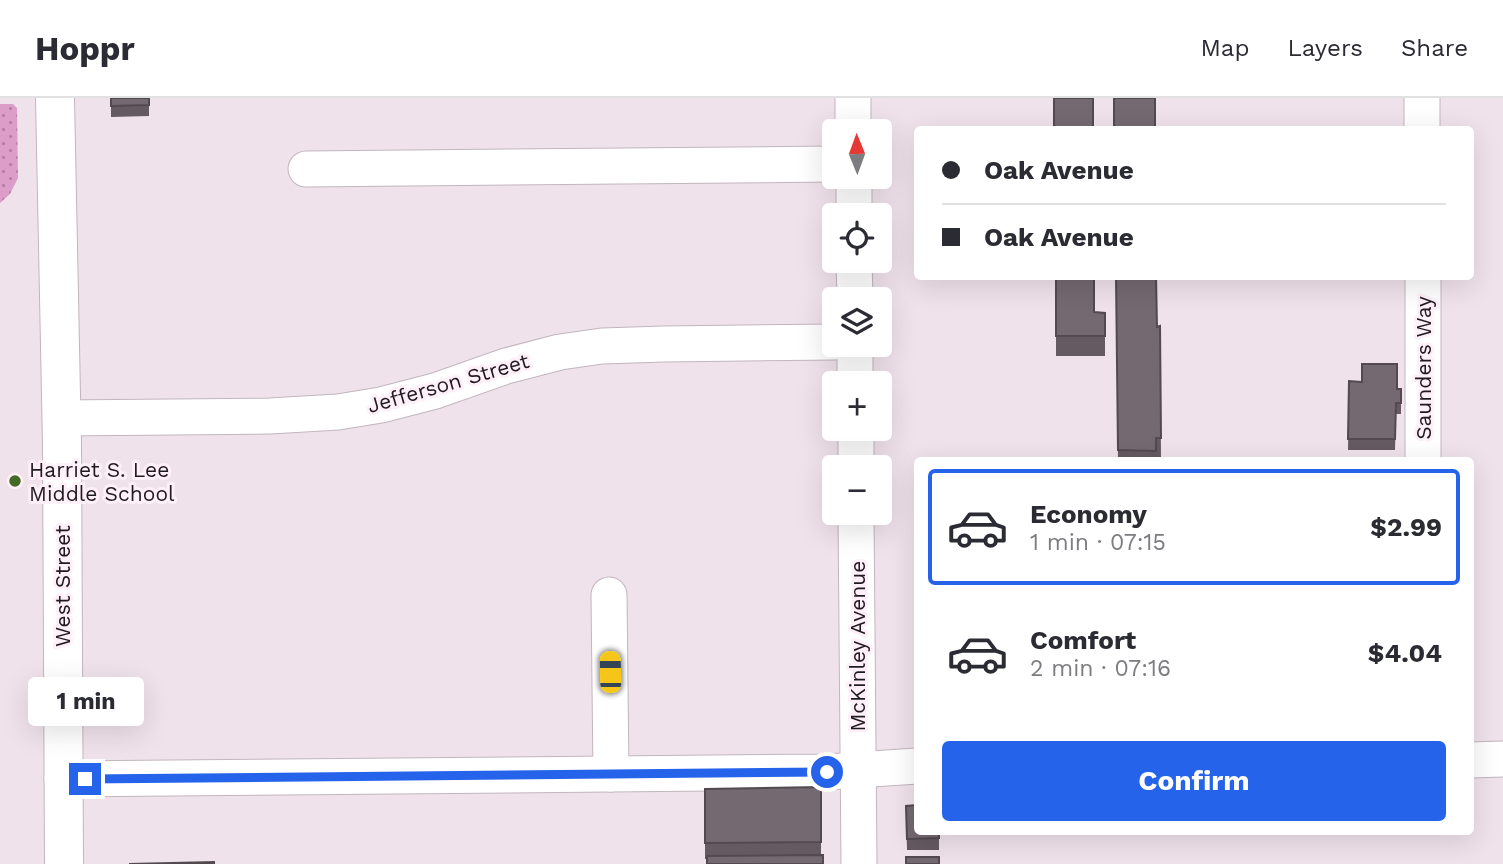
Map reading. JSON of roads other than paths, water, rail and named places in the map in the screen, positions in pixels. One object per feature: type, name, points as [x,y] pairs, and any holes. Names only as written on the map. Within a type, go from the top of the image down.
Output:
[{"type":"main road","name":"West Street","points":[[55,98],[61,418],[64,864]]},
{"type":"street","points":[[853,98],[853,119]]},
{"type":"street","points":[[1422,98],[1422,126]]},
{"type":"street","points":[[306,169],[822,164]]},
{"type":"street","name":"Saunders Way","points":[[1423,280],[1423,457]]},
{"type":"street","name":"Jefferson Street","points":[[61,418],[270,416],[338,412],[381,405],[435,391],[506,366],[560,352],[602,346],[822,342]]},
{"type":"street","name":"McKinley Avenue","points":[[856,525],[859,864]]},
{"type":"street","points":[[609,595],[611,774]]},
{"type":"street","points":[[1474,760],[1503,759]]},
{"type":"street","points":[[62,779],[611,774],[914,766]]},
{"type":"place","name":"Harriet S. Lee Middle School","points":[[15,481]]}]
